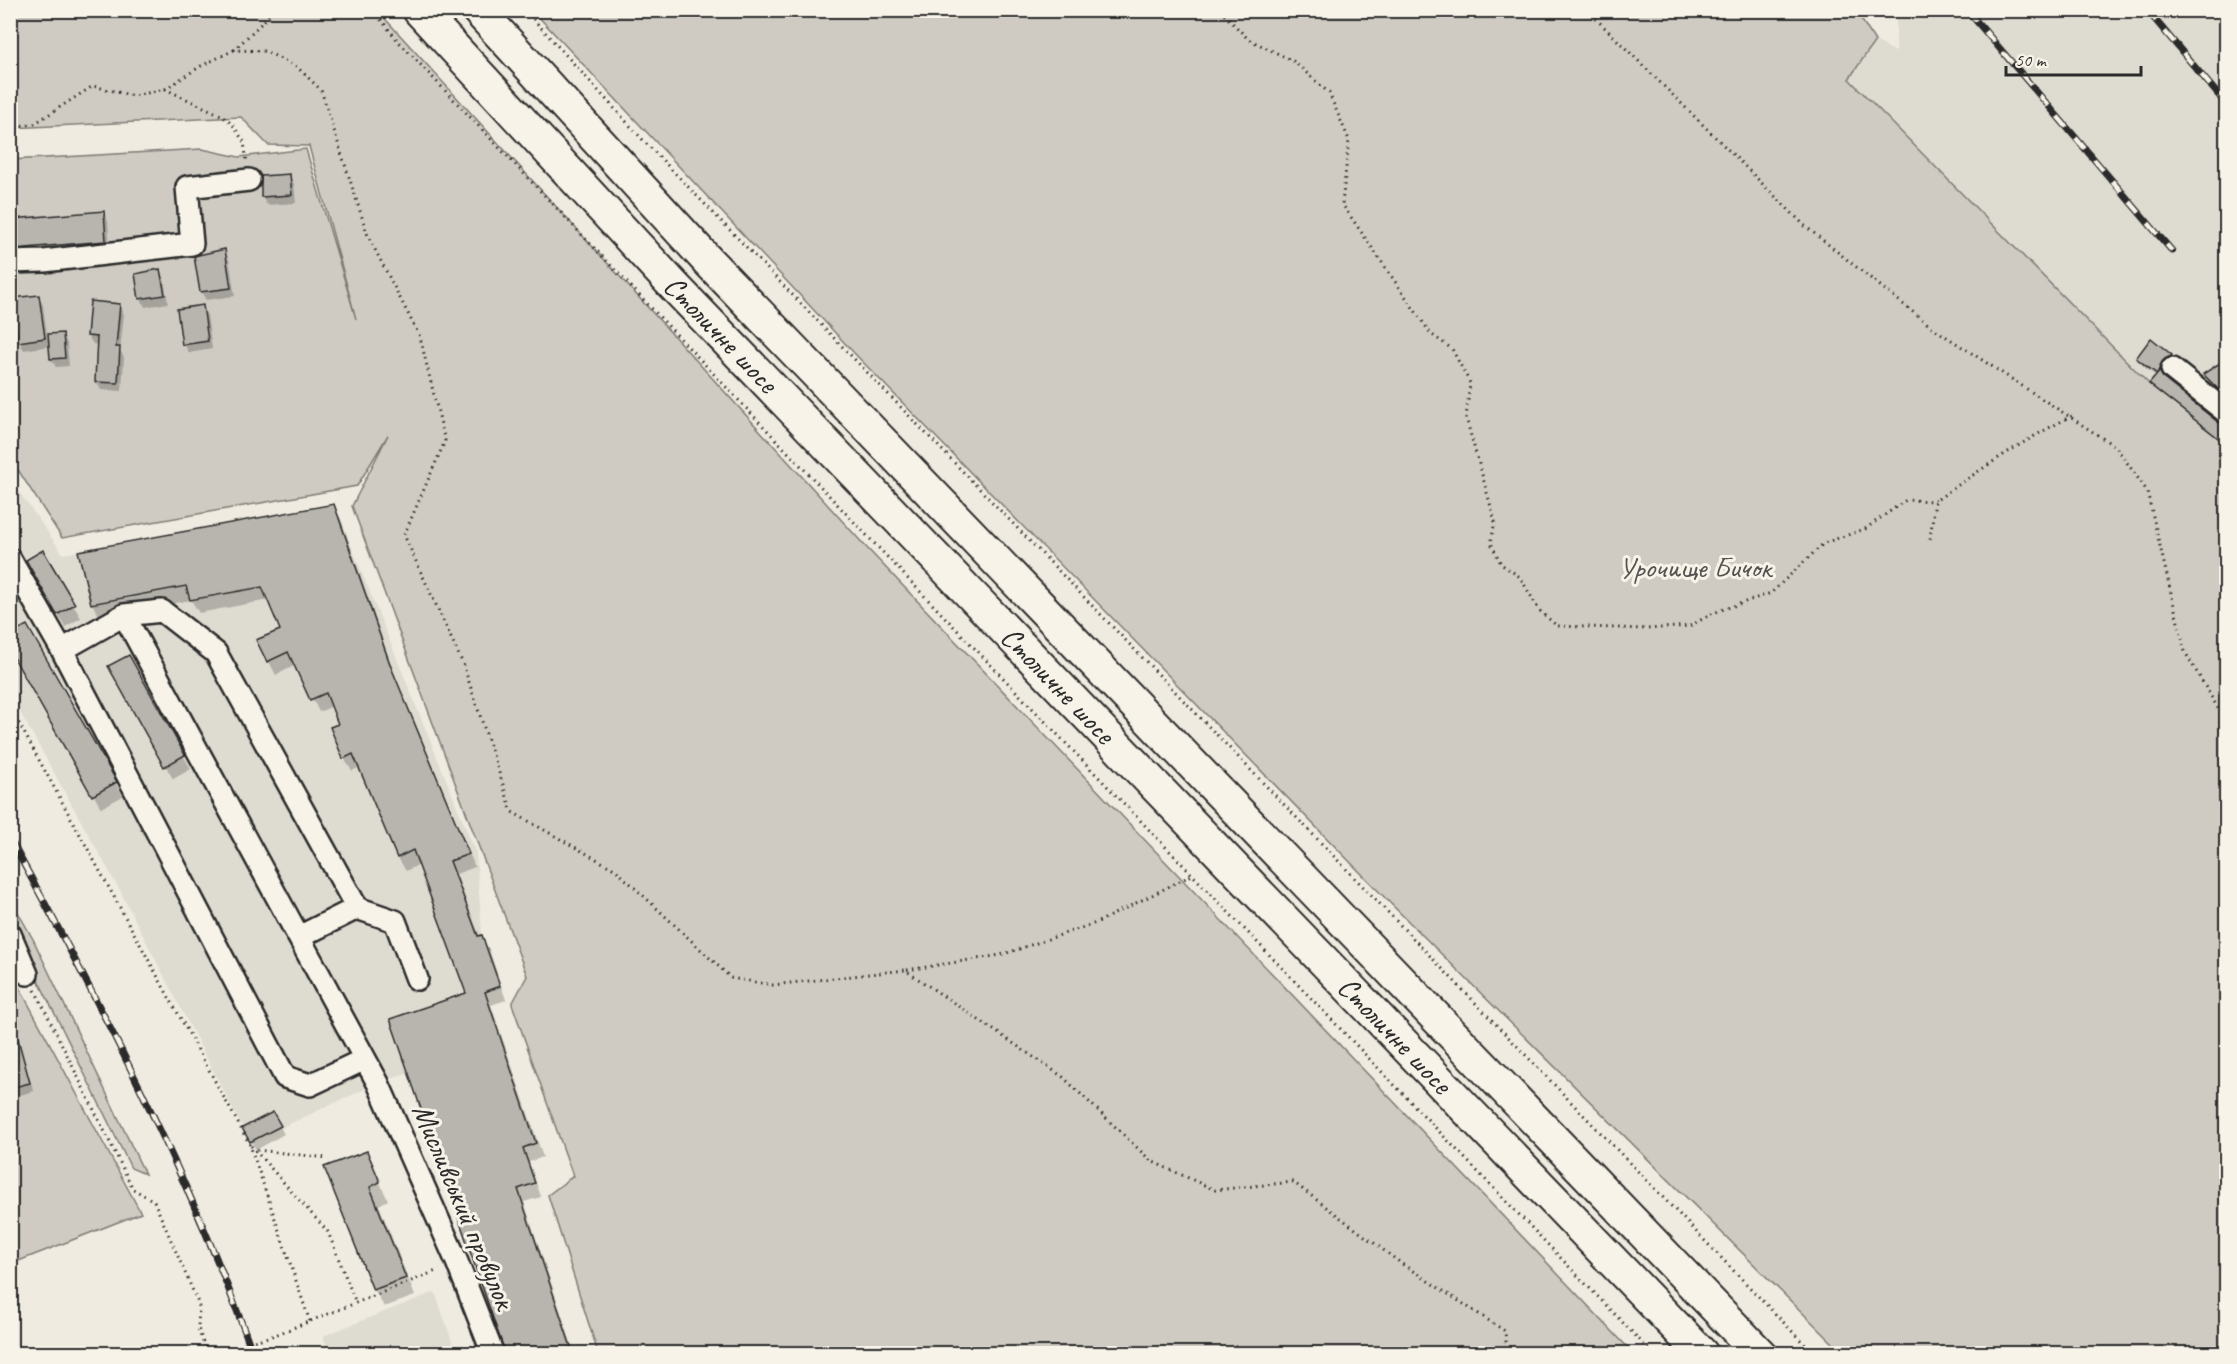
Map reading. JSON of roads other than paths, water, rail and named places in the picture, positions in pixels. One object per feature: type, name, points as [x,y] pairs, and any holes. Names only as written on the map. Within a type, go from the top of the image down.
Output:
[{"type":"highway","name":"Столичне шосе","points":[[419,10],[674,286],[1702,1353]]},
{"type":"highway","name":"Столичне шосе","points":[[478,10],[708,261],[1760,1353]]},
{"type":"street","points":[[10,262],[44,261],[192,243],[187,187],[249,180]]},
{"type":"street","points":[[2172,369],[2223,403]]},
{"type":"street","points":[[10,559],[62,650],[285,1077],[310,1085],[365,1059]]},
{"type":"street","points":[[62,650],[124,615],[162,611],[216,653],[357,908],[395,921],[417,980]]},
{"type":"street","name":"Мисливський провулок","points":[[124,615],[378,1083],[457,1262],[493,1353]]},
{"type":"street","points":[[299,937],[357,908]]},
{"type":"street","points":[[10,934],[27,974]]},
{"type":"railway","points":[[1967,10],[2172,251]]},
{"type":"railway","points":[[2147,10],[2226,104]]},
{"type":"railway","points":[[10,839],[142,1092],[201,1221],[253,1354]]},
{"type":"park label","name":"Урочище Бичок","points":[[1695,567]]}]
